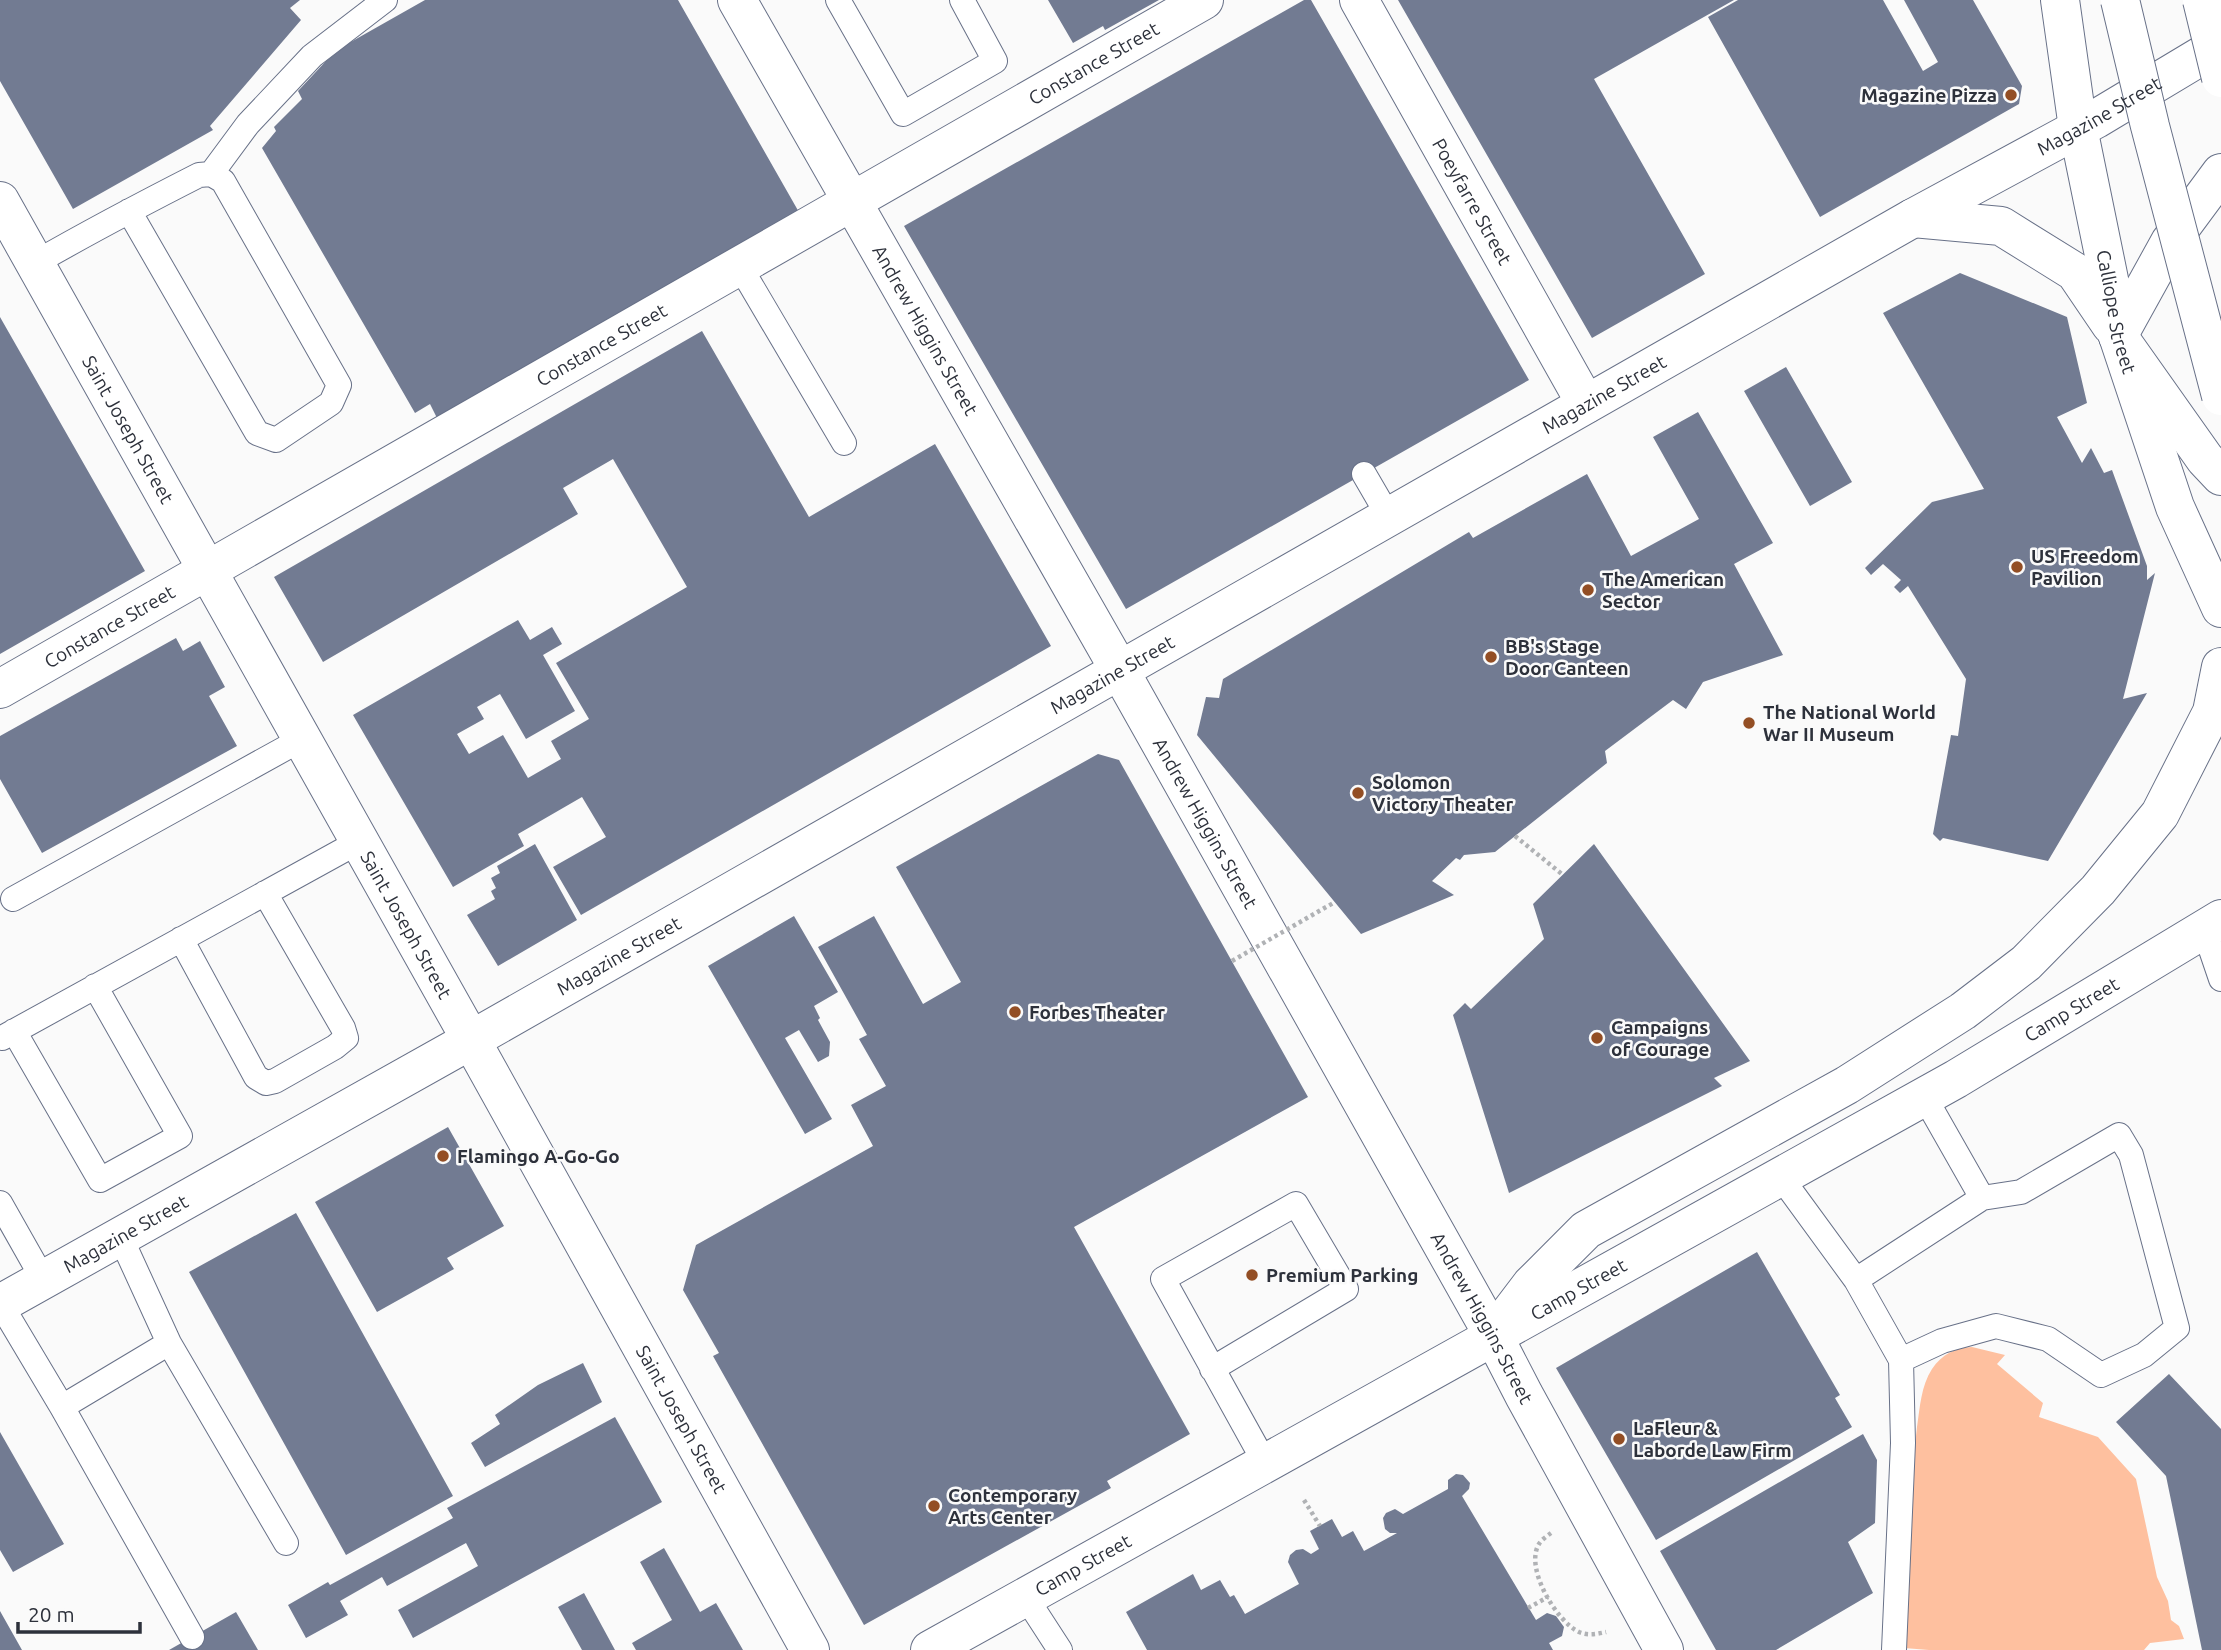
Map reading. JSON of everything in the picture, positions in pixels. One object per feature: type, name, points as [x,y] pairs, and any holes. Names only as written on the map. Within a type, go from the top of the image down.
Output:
[{"type":"main road","name":"Andrew Higgins Street","points":[[737,0],[1120,671],[1493,1335],[1664,1650]]},
{"type":"main road","name":"Constance Street","points":[[0,689],[1204,0]]},
{"type":"main road","name":"Poeyfarre Street","points":[[1359,0],[1586,404]]},
{"type":"main road","name":"Calliope Street","points":[[2060,0],[2078,128],[2118,336],[2175,507],[2221,608]]},
{"type":"main road","points":[[2120,0],[2221,396]]},
{"type":"main road","points":[[2202,0],[2221,78]]},
{"type":"main road","name":"Magazine Street","points":[[0,1303],[471,1040],[1913,218],[2078,128],[2221,44]]},
{"type":"main road","points":[[2118,336],[2170,242],[2221,173]]},
{"type":"main road","name":"Saint Joseph Street","points":[[0,201],[810,1650]]},
{"type":"main road","points":[[1913,218],[2001,226],[2075,272],[2204,458],[2221,476]]},
{"type":"main road","points":[[1493,1335],[1531,1285],[1587,1230],[1847,1085],[1963,1011],[2016,971],[2098,890],[2160,814],[2212,712],[2221,667]]},
{"type":"main road","name":"Camp Street","points":[[930,1650],[1924,1096],[2212,924]]},
{"type":"lane","points":[[211,174],[248,124],[312,56],[385,0]]},
{"type":"lane","points":[[838,0],[904,114],[995,61],[962,0]]},
{"type":"lane","points":[[35,263],[129,211],[199,175],[211,174],[223,181],[339,384],[331,403],[276,440],[257,433],[129,211]]},
{"type":"lane","points":[[739,265],[844,443]]},
{"type":"lane","points":[[1364,474],[1389,517]]},
{"type":"lane","points":[[13,899],[302,739]]},
{"type":"lane","points":[[96,986],[180,1136],[100,1180],[7,1035],[181,939],[360,841]]},
{"type":"lane","points":[[181,939],[256,1077],[266,1083],[275,1081],[346,1038],[343,1028],[265,893]]},
{"type":"lane","points":[[2212,924],[2221,979]]},
{"type":"lane","points":[[1924,1096],[1982,1198]]},
{"type":"lane","points":[[1856,1280],[1982,1198],[2021,1192],[2119,1135],[2131,1155],[2177,1328],[2144,1354],[2101,1375],[2048,1339],[1996,1325],[1942,1341],[1901,1360]]},
{"type":"lane","points":[[1780,1176],[1856,1280],[1901,1360],[1903,1443],[1894,1650]]},
{"type":"lane","points":[[0,1203],[43,1279]]},
{"type":"lane","points":[[1212,1370],[1346,1289],[1296,1205],[1163,1279],[1212,1370],[1265,1463]]},
{"type":"lane","points":[[120,1236],[169,1343],[286,1543]]},
{"type":"lane","points":[[0,1303],[192,1637]]},
{"type":"lane","points":[[62,1407],[169,1343]]},
{"type":"lane","points":[[1025,1597],[1060,1650]]},
{"type":"path","points":[[1516,836],[1563,875]]},
{"type":"path","points":[[1232,961],[1335,902]]},
{"type":"path","points":[[1304,1500],[1320,1526]]},
{"type":"path","points":[[1551,1533],[1539,1544],[1534,1558],[1535,1573],[1548,1597],[1577,1632],[1590,1635],[1606,1632]]},
{"type":"path","points":[[1528,1608],[1548,1597]]},
{"type":"shaded area","points":[[1972,1347],[2005,1355],[1997,1364],[2043,1403],[2039,1417],[2098,1437],[2136,1479],[2157,1577],[2168,1601],[2171,1620],[2179,1626],[2184,1639],[2150,1643],[2144,1650],[1904,1648],[1912,1482],[1917,1427],[1925,1382],[1940,1359],[1955,1350]]},
{"type":"building","points":[[0,0],[300,0],[290,8],[301,20],[210,126],[213,130],[73,209],[0,81]]},
{"type":"building","points":[[425,0],[678,0],[800,214],[439,422],[430,404],[415,413],[262,148],[276,131],[274,127],[302,99],[298,91],[326,61],[349,43]]},
{"type":"building","points":[[1048,0],[1159,0],[1105,30],[1103,26],[1073,43]]},
{"type":"building","points":[[1304,0],[1311,0],[1529,380],[1126,609],[904,226]]},
{"type":"building","points":[[1398,0],[1734,0],[1594,79],[1705,274],[1592,338]]},
{"type":"building","points":[[1738,0],[1883,0],[1923,71],[1938,62],[1904,0],[1973,0],[2022,86],[2019,104],[1820,217],[1708,17]]},
{"type":"building","name":"US Freedom Pavilion","points":[[1960,273],[2067,317],[2087,403],[2057,417],[2082,463],[2091,448],[2104,473],[2112,470],[2147,566],[2147,580],[2155,573],[2123,699],[2147,693],[2048,861],[1943,838],[1940,841],[1933,834],[1951,735],[1958,736],[1966,679],[1908,586],[1900,593],[1894,587],[1901,580],[1883,564],[1871,575],[1865,568],[1932,502],[1984,489],[1883,313]]},
{"type":"building","points":[[0,317],[145,571],[0,654]]},
{"type":"building","points":[[702,331],[809,517],[935,444],[1051,646],[581,915],[553,867],[606,837],[582,797],[518,834],[524,846],[453,887],[353,715],[518,620],[530,640],[552,627],[562,644],[543,655],[575,711],[526,739],[500,694],[477,707],[484,719],[457,734],[469,754],[503,735],[528,778],[561,759],[551,741],[589,719],[556,663],[687,587],[613,459],[563,488],[578,514],[323,662],[274,577]]},
{"type":"building","points":[[1786,367],[1852,482],[1810,506],[1744,391]]},
{"type":"building","points":[[1698,412],[1773,543],[1734,564],[1783,655],[1703,682],[1686,709],[1673,700],[1605,751],[1607,763],[1495,852],[1464,855],[1460,860],[1456,858],[1432,881],[1454,895],[1361,934],[1197,735],[1206,697],[1219,698],[1223,679],[1469,532],[1473,538],[1587,474],[1631,556],[1699,519],[1653,437]]},
{"type":"building","points":[[176,638],[183,651],[200,641],[225,687],[209,696],[237,746],[42,853],[0,779],[0,736]]},
{"type":"building","points":[[1098,754],[1119,760],[1308,1097],[1074,1227],[1190,1434],[1107,1481],[1111,1488],[864,1625],[713,1356],[719,1353],[683,1290],[696,1245],[873,1146],[851,1105],[886,1086],[859,1039],[867,1035],[818,947],[874,916],[923,1004],[961,982],[896,867]]},
{"type":"building","points":[[535,844],[577,920],[498,966],[467,915],[495,899],[491,891],[496,888],[491,878],[500,873],[497,866]]},
{"type":"building","name":"Campaigns of Courage","points":[[1594,844],[1750,1061],[1714,1078],[1722,1086],[1509,1193],[1453,1015],[1465,1003],[1471,1009],[1544,939],[1533,904]]},
{"type":"building","points":[[794,916],[838,992],[814,1006],[830,1042],[829,1056],[818,1062],[799,1030],[785,1038],[832,1119],[805,1134],[708,966]]},
{"type":"building","points":[[448,1127],[504,1226],[447,1258],[454,1269],[377,1312],[315,1202]]},
{"type":"building","points":[[296,1213],[453,1496],[346,1555],[189,1272]]},
{"type":"building","points":[[1757,1252],[1840,1395],[1835,1398],[1852,1427],[1656,1540],[1556,1368]]},
{"type":"building","points":[[583,1363],[602,1402],[485,1467],[471,1443],[500,1424],[495,1415],[538,1385]]},
{"type":"building","points":[[2169,1374],[2221,1429],[2221,1650],[2202,1650],[2166,1476],[2116,1422]]},
{"type":"building","points":[[615,1417],[662,1502],[413,1638],[398,1610],[478,1566],[466,1543],[387,1586],[382,1577],[340,1601],[348,1615],[306,1638],[288,1605],[453,1518],[447,1508]]},
{"type":"building","points":[[0,1432],[64,1544],[13,1572],[0,1550]]},
{"type":"building","points":[[1863,1434],[1877,1460],[1875,1523],[1848,1542],[1873,1593],[1776,1650],[1716,1650],[1660,1551]]},
{"type":"building","points":[[1456,1474],[1463,1475],[1470,1483],[1469,1489],[1462,1496],[1536,1620],[1547,1613],[1556,1616],[1564,1627],[1562,1636],[1549,1643],[1553,1650],[1147,1650],[1126,1612],[1193,1574],[1201,1590],[1220,1580],[1230,1597],[1234,1595],[1245,1614],[1299,1584],[1288,1562],[1290,1555],[1296,1550],[1303,1549],[1311,1554],[1319,1549],[1310,1531],[1332,1519],[1342,1537],[1353,1531],[1364,1551],[1397,1533],[1390,1533],[1385,1529],[1383,1518],[1386,1513],[1395,1509],[1403,1514],[1448,1489],[1448,1480]]},
{"type":"building","points":[[664,1548],[700,1612],[716,1603],[743,1650],[636,1650],[632,1643],[672,1620],[640,1562]]},
{"type":"building","points":[[584,1593],[615,1650],[582,1650],[558,1607]]},
{"type":"building","points":[[0,1611],[22,1650],[0,1650]]},
{"type":"building","points":[[236,1612],[258,1650],[169,1650]]},
{"type":"place","name":"Magazine Pizza","points":[[2011,95]]},
{"type":"place","name":"US Freedom Pavilion","points":[[2017,567]]},
{"type":"place","name":"The American Sector","points":[[1588,590]]},
{"type":"place","name":"BB's Stage Door Canteen","points":[[1491,657]]},
{"type":"place","name":"The National World War II Museum","points":[[1749,723]]},
{"type":"place","name":"Solomon Victory Theater","points":[[1358,793]]},
{"type":"place","name":"Forbes Theater","points":[[1015,1012]]},
{"type":"place","name":"Campaigns of Courage","points":[[1597,1038]]},
{"type":"place","name":"Flamingo A-Go-Go","points":[[443,1156]]},
{"type":"place","name":"Premium Parking","points":[[1252,1275]]},
{"type":"place","name":"LaFleur & Laborde Law Firm","points":[[1619,1439]]},
{"type":"place","name":"Contemporary Arts Center","points":[[934,1506]]}]
